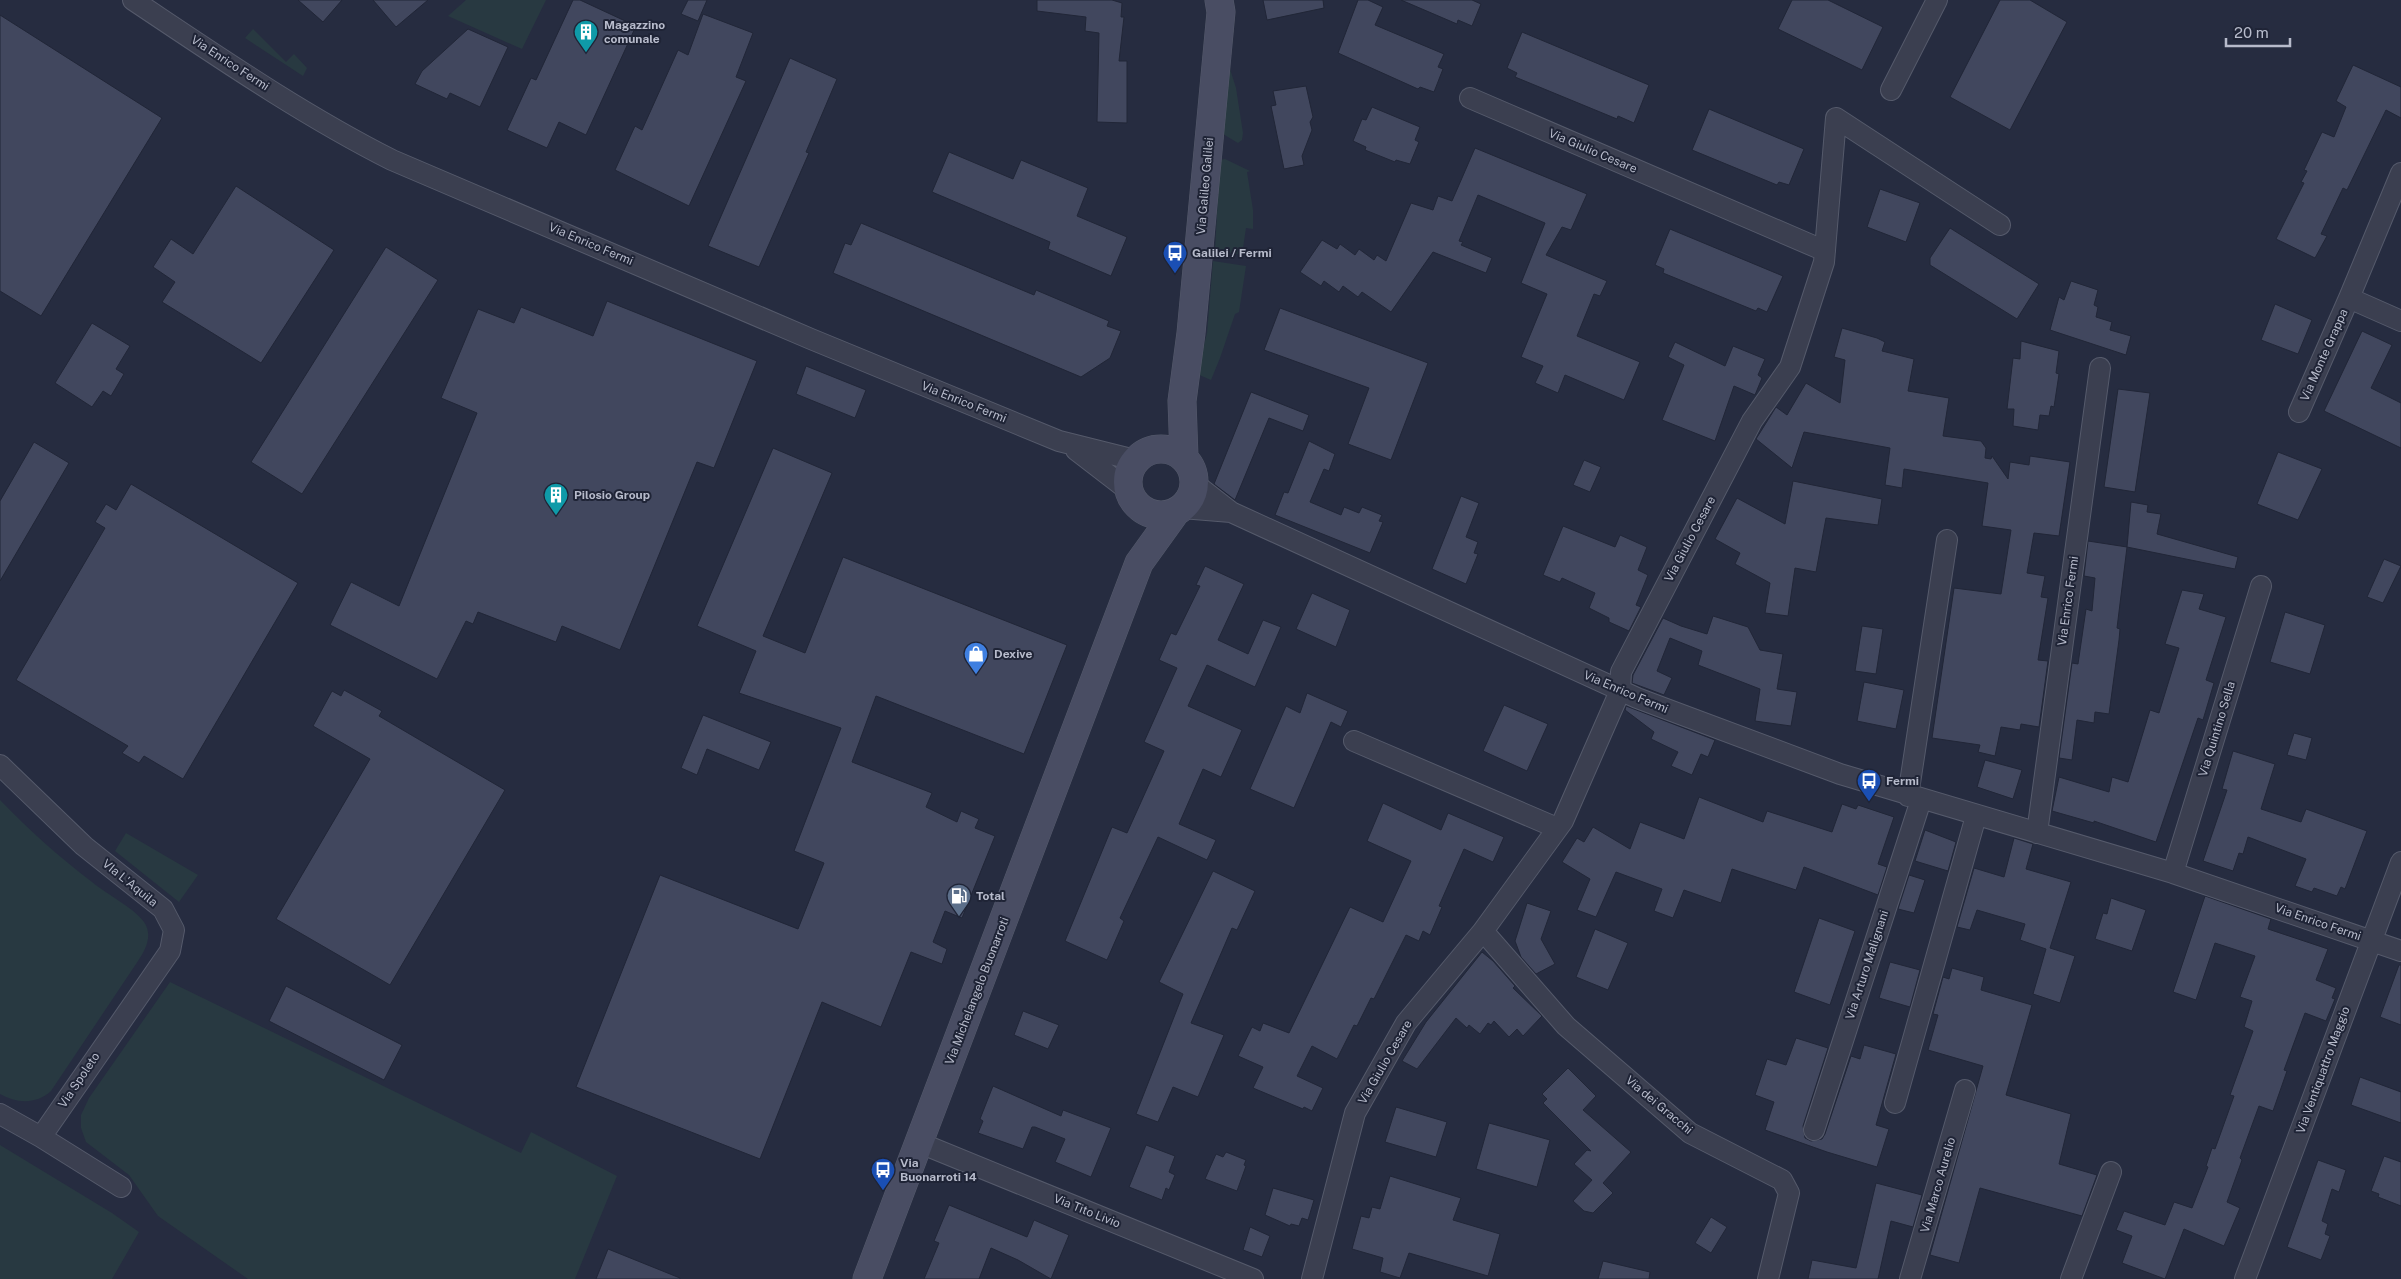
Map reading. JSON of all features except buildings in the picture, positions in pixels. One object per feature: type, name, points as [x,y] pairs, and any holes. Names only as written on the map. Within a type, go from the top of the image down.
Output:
[{"type":"street","name":"Via Enrico Fermi","points":[[133,0],[294,106],[340,134],[392,160],[811,339],[1071,446],[1143,455]]},
{"type":"street","name":"Via Galileo Galilei","points":[[1184,457],[1182,401],[1221,12],[1218,0]]},
{"type":"street","points":[[1890,90],[1935,1]]},
{"type":"street","name":"Via Giulio Cesare","points":[[1470,98],[1825,251]]},
{"type":"street","name":"Via Giulio Cesare","points":[[1312,1279],[1354,1113],[1406,1023],[1483,931],[1563,821],[1620,691],[1621,672],[1752,421],[1790,367],[1824,262],[1836,118],[2000,225]]},
{"type":"street","name":"Via Monte Grappa","points":[[2299,412],[2401,173]]},
{"type":"street","name":"Via Monte Grappa","points":[[2349,298],[2401,321]]},
{"type":"street","name":"Via Enrico Fermi","points":[[2037,834],[2100,368]]},
{"type":"street","name":"Via Galileo Galilei","points":[[1143,455],[1182,401]]},
{"type":"street","name":"Via Enrico Fermi","points":[[1071,446],[1132,497]]},
{"type":"street","points":[[1168,449],[1184,457],[1192,468],[1195,484],[1191,498],[1178,510],[1154,515],[1132,497],[1128,474],[1143,455],[1168,449]]},
{"type":"street","name":"Via Enrico Fermi","points":[[1195,484],[1231,512],[1620,691],[1840,774],[1915,798],[2173,873],[2401,952]]},
{"type":"street","name":"Via Michelangelo Buonarroti","points":[[1132,497],[1139,563]]},
{"type":"street","name":"Via Enrico Fermi","points":[[1178,510],[1231,512]]},
{"type":"street","name":"Via Michelangelo Buonarroti","points":[[867,1279],[1139,563],[1178,510]]},
{"type":"street","name":"Via Arturo Malignani","points":[[1814,1130],[1915,798],[1947,540]]},
{"type":"street","name":"Via Quintino Sella","points":[[2173,873],[2261,586]]},
{"type":"street","points":[[1354,741],[1557,828]]},
{"type":"street","name":"VIa L'Aquila","points":[[0,765],[77,840],[162,909],[170,920],[174,939],[170,951],[118,1024]]},
{"type":"street","points":[[1895,1103],[1976,816]]},
{"type":"street","name":"Via Ventiquattro Maggio","points":[[2245,1279],[2370,940],[2401,862]]},
{"type":"street","name":"Via dei Gracchi","points":[[1483,931],[1566,1026],[1690,1133],[1782,1180],[1789,1193],[1768,1279]]},
{"type":"street","name":"Via Spoleto","points":[[41,1136],[118,1024]]},
{"type":"street","name":"Via Marco Aurelio","points":[[1910,1279],[1965,1090]]},
{"type":"street","points":[[0,1114],[41,1136],[121,1187]]},
{"type":"street","name":"Via Tito Livio","points":[[920,1143],[1253,1279]]},
{"type":"street","points":[[2071,1279],[2111,1172]]},
{"type":"shaded area","points":[[466,0],[546,0],[522,49],[448,16]]},
{"type":"shaded area","points":[[253,29],[286,62],[294,54],[307,68],[303,76],[245,38]]},
{"type":"shaded area","points":[[1224,50],[1236,88],[1243,133],[1242,140],[1238,143],[1223,134]]},
{"type":"shaded area","points":[[1225,159],[1250,171],[1247,172],[1253,210],[1253,229],[1246,228],[1242,255],[1215,250],[1220,160]]},
{"type":"shaded area","points":[[1213,261],[1246,266],[1239,312],[1235,314],[1211,380],[1197,374],[1207,333]]},
{"type":"shaded area","points":[[0,800],[33,833],[68,863],[139,916],[147,927],[148,932],[146,947],[141,956],[51,1091],[40,1098],[27,1101],[13,1100],[0,1094]]},
{"type":"shaded area","points":[[126,833],[198,875],[179,902],[115,851]]},
{"type":"shaded area","points":[[170,982],[521,1153],[531,1132],[617,1176],[575,1279],[248,1279],[158,1216],[129,1175],[86,1142],[81,1128],[81,1115],[89,1098]]},
{"type":"shaded area","points":[[0,1145],[112,1213],[139,1232],[112,1279],[0,1279]]},
{"type":"place","name":"Magazzino comunale","points":[[586,53]]},
{"type":"place","name":"Galilei / Fermi","points":[[1175,274]]},
{"type":"place","name":"Pilosio Group","points":[[556,516]]},
{"type":"place","name":"Dexive","points":[[976,675]]},
{"type":"place","name":"Fermi","points":[[1869,802]]},
{"type":"place","name":"Total","points":[[959,917]]},
{"type":"place","name":"Via Buonarroti 14","points":[[883,1191]]}]
